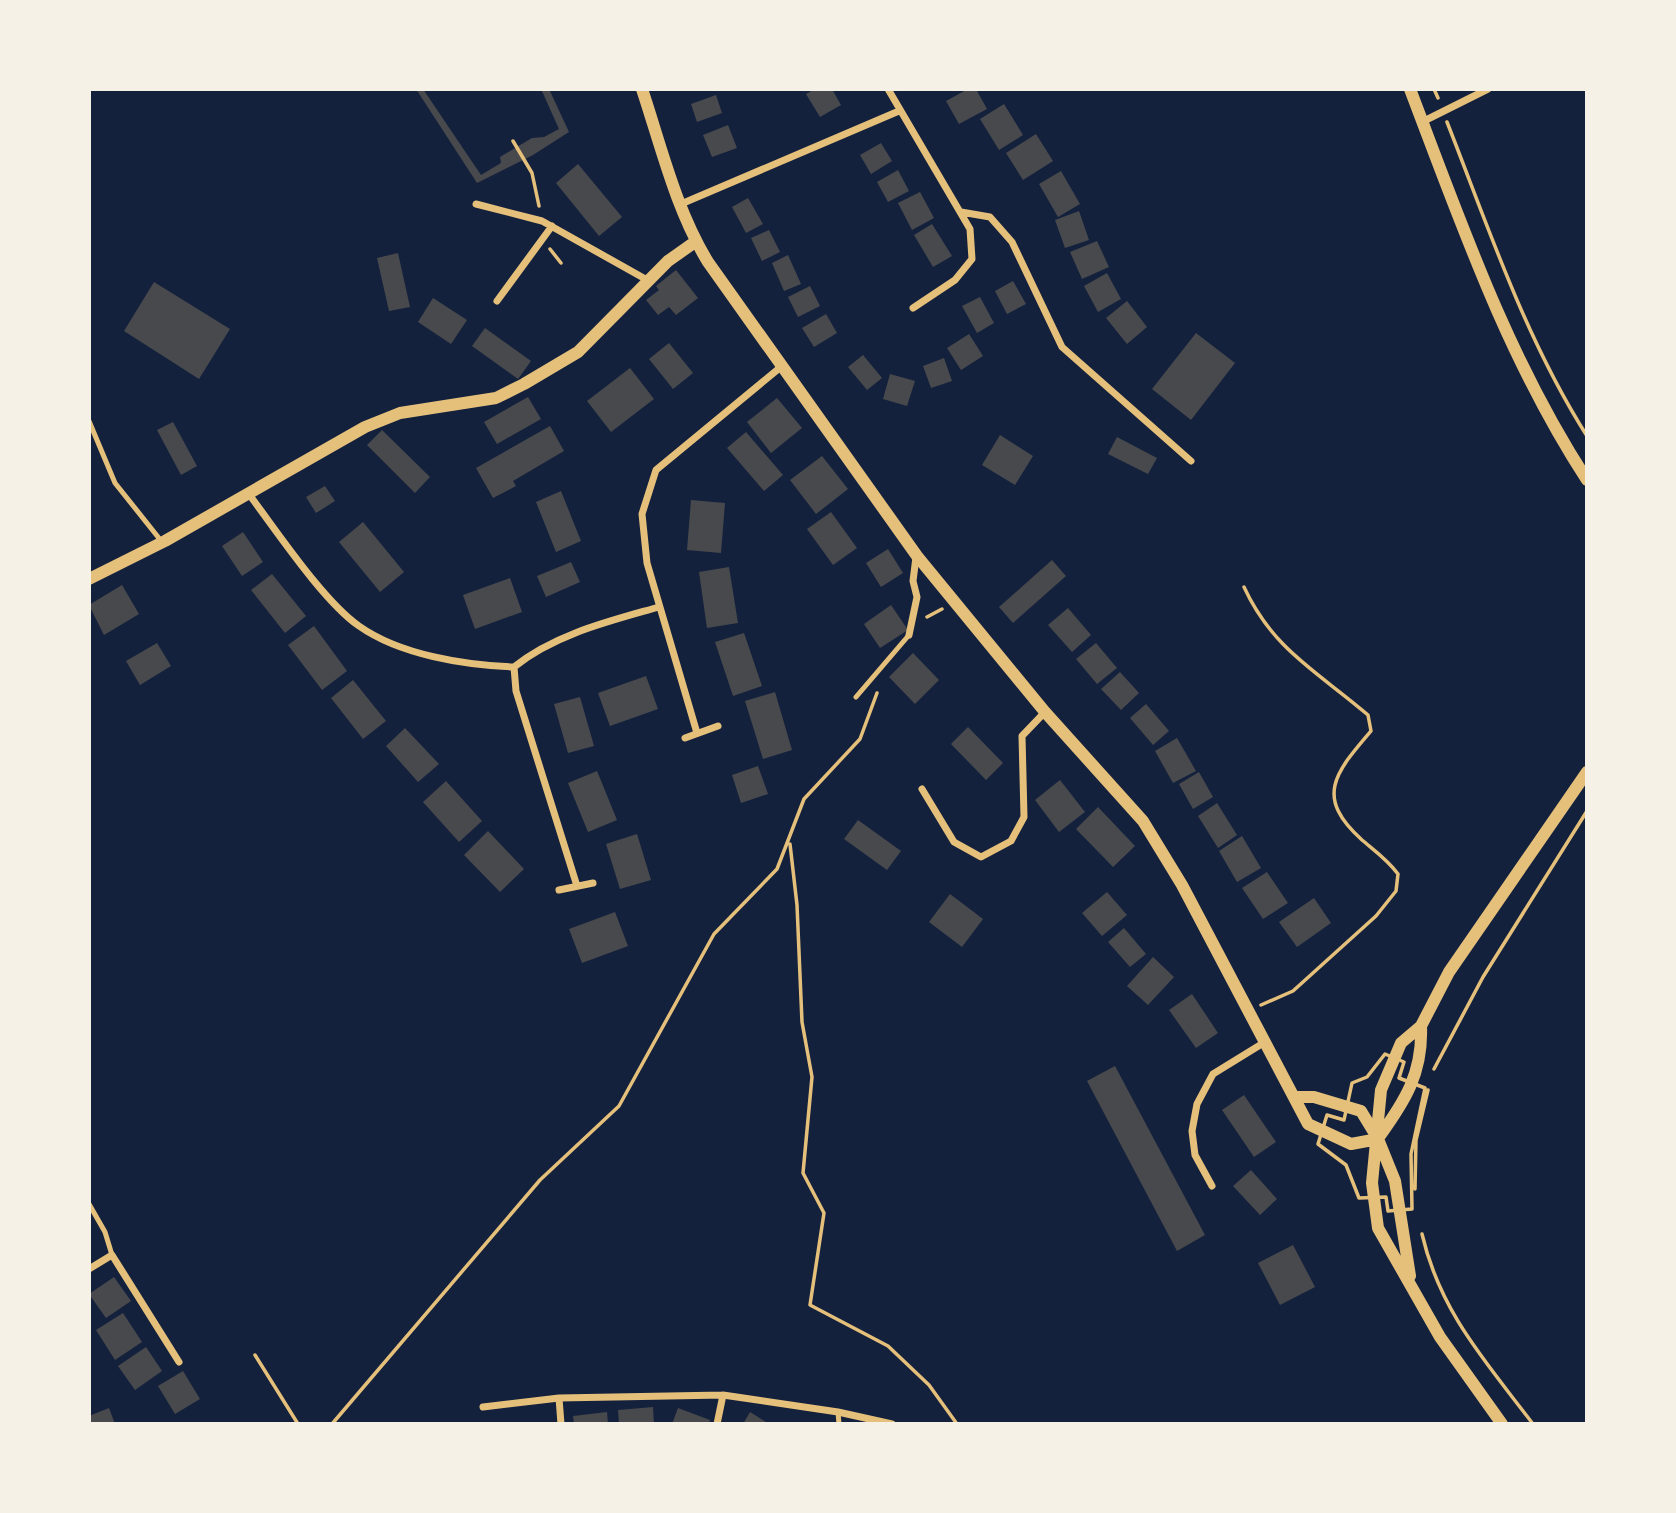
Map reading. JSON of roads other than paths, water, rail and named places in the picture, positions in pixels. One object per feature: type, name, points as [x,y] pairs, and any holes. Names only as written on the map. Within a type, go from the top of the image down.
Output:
[{"type":"street","points":[[642,89],[695,242],[916,556],[1045,712],[1143,821],[1182,885],[1308,1124],[1351,1144],[1378,1139],[1406,1100],[1422,1052],[1421,1026]]},
{"type":"street","points":[[888,89],[970,229],[972,259],[954,280],[913,308]]},
{"type":"street","points":[[1410,89],[1521,366],[1557,434],[1587,480]]},
{"type":"street","points":[[1422,122],[1488,89]]},
{"type":"street","points":[[681,204],[900,111]]},
{"type":"street","points":[[476,204],[542,221],[649,281]]},
{"type":"street","points":[[961,212],[990,217],[1012,242],[1062,347],[1191,461]]},
{"type":"street","points":[[497,302],[552,226]]},
{"type":"street","points":[[89,579],[162,542],[365,427],[400,413],[496,398],[524,384],[578,352],[668,261],[695,242]]},
{"type":"street","points":[[697,733],[646,563],[642,514],[656,470],[783,365]]},
{"type":"street","points":[[247,492],[338,607],[357,625],[383,641],[461,660],[514,667],[526,657],[594,626],[659,607]]},
{"type":"street","points":[[909,635],[917,597],[913,581],[916,556]]},
{"type":"street","points":[[514,667],[516,691],[577,886]]},
{"type":"street","points":[[922,789],[954,842],[981,857],[1011,841],[1024,817],[1022,736],[1045,712]]},
{"type":"street","points":[[685,738],[718,726]]},
{"type":"street","points":[[1502,1424],[1440,1337],[1378,1228],[1372,1183],[1381,1090],[1401,1043],[1421,1026],[1449,972],[1587,772]]},
{"type":"street","points":[[559,890],[593,883]]},
{"type":"street","points":[[1212,1186],[1195,1155],[1192,1131],[1197,1104],[1213,1074],[1265,1042]]},
{"type":"street","points":[[1296,1097],[1314,1097],[1361,1111],[1378,1139],[1395,1181],[1411,1284]]},
{"type":"street","points":[[89,1269],[112,1255],[180,1362]]},
{"type":"street","points":[[717,1424],[723,1395]]},
{"type":"street","points":[[483,1407],[559,1398],[723,1395],[838,1412],[892,1424]]},
{"type":"street","points":[[559,1398],[561,1424]]},
{"type":"lane","points":[[89,421],[115,483],[162,542]]},
{"type":"lane","points":[[856,696],[909,635]]},
{"type":"lane","points":[[89,1204],[105,1232],[112,1255]]},
{"type":"lane","points":[[838,1412],[839,1424]]}]
